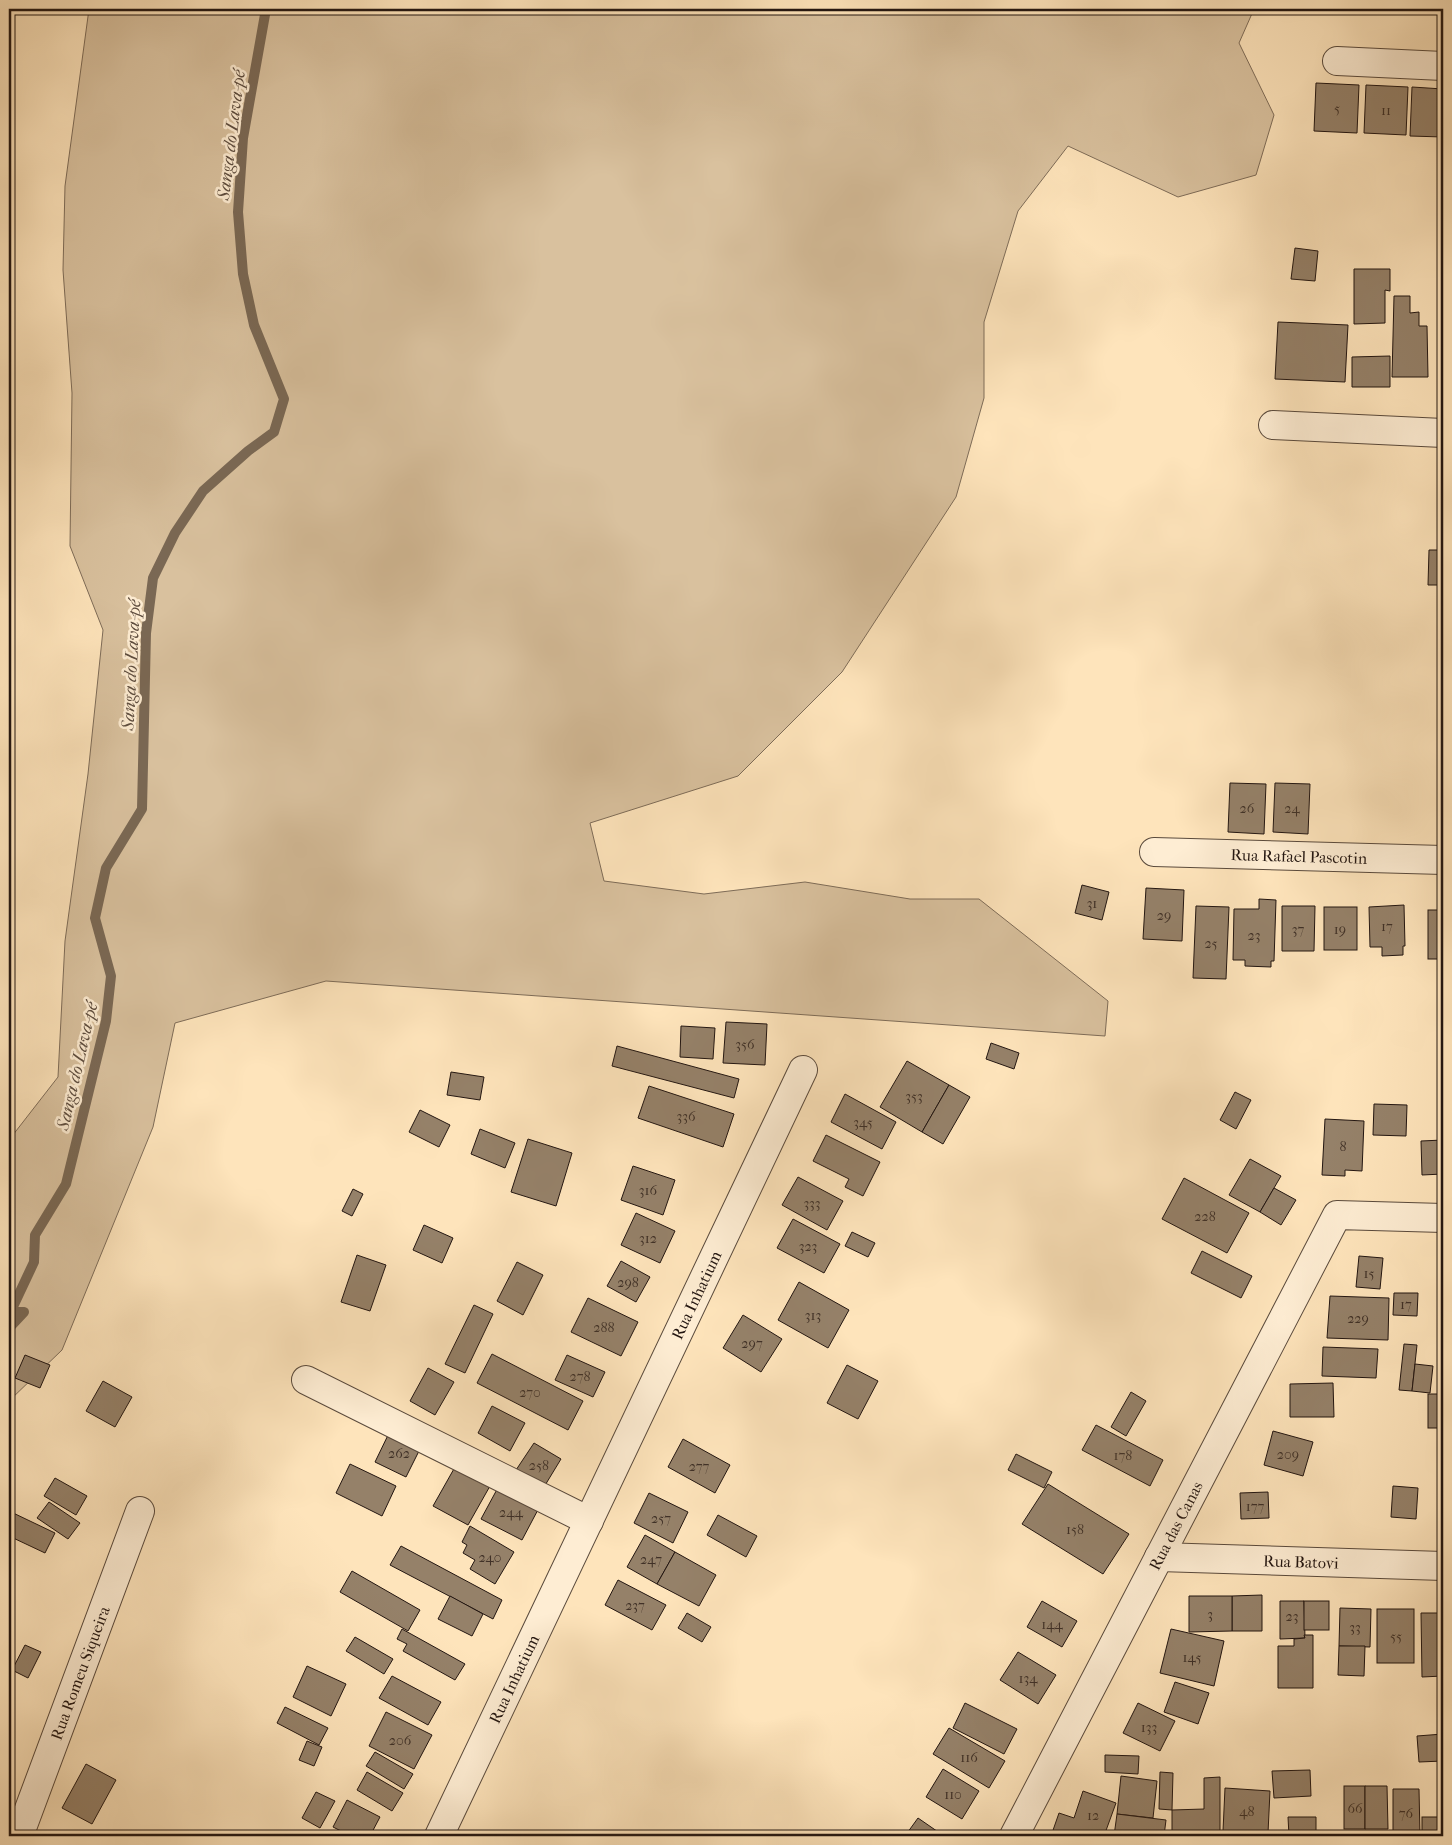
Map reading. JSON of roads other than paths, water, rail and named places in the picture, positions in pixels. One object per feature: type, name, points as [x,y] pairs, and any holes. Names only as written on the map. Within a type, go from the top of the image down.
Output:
[{"type":"street","points":[[1337,61],[1443,66]]},
{"type":"street","points":[[1273,425],[1443,433]]},
{"type":"street","name":"Rua Rafael Pascotin","points":[[1154,852],[1443,860]]},
{"type":"street","name":"Rua Inhatium","points":[[439,1836],[803,1070]]},
{"type":"street","name":"Rua das Canas","points":[[1014,1836],[1337,1215],[1443,1218]]},
{"type":"street","points":[[306,1380],[589,1521]]},
{"type":"street","name":"Rua Romeu Siqueira","points":[[19,1836],[140,1511]]},
{"type":"street","name":"Rua Batovi","points":[[1159,1557],[1443,1566]]},
{"type":"waterway","name":"Sanga do Lava-pé","points":[[9,1328],[24,1312],[11,1311],[34,1262],[35,1235],[66,1184],[106,1021],[111,976],[95,918],[106,868],[142,809],[146,633],[153,578],[175,533],[203,491],[248,451],[274,432],[284,399],[254,325],[243,274],[238,212],[243,138],[266,9]]}]
